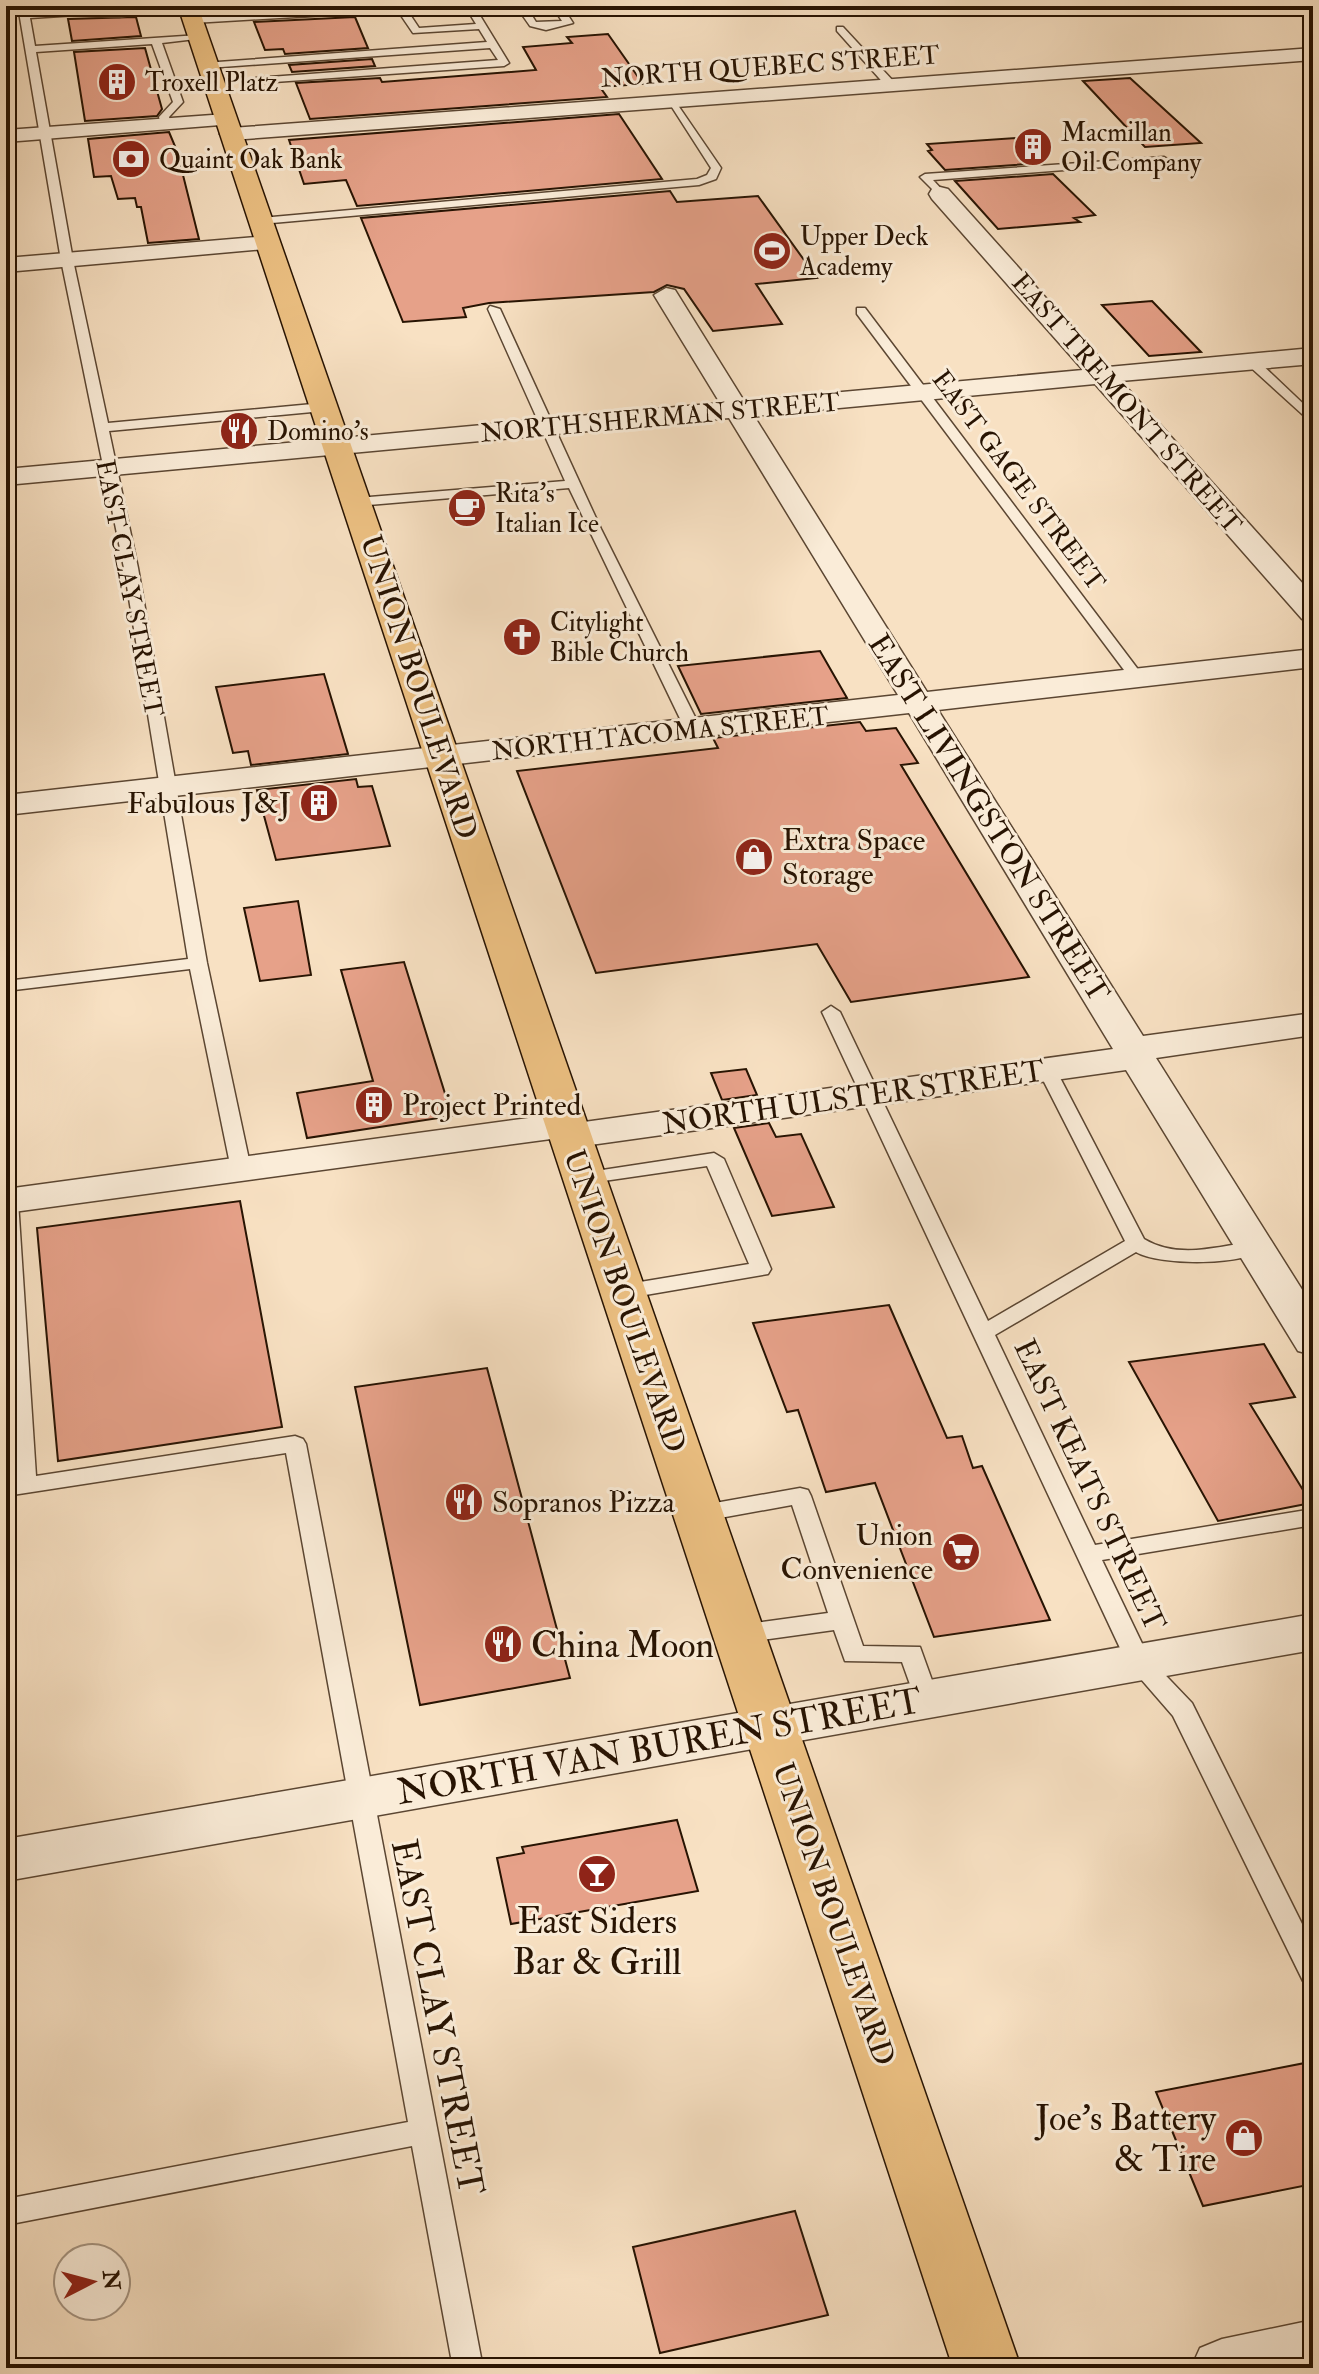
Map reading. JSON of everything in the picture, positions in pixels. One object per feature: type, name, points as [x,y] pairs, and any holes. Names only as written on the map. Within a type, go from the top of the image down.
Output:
[{"type":"main road","name":"UNION BOULEVARD","points":[[193,21],[987,2368]]},
{"type":"street","name":"NORTH QUEBEC STREET","points":[[6,136],[166,125],[229,127],[673,101],[1313,54]]},
{"type":"street","name":"EAST TREMONT STREET","points":[[940,194],[1313,613]]},
{"type":"street","points":[[6,265],[67,260],[265,232]]},
{"type":"street","name":"EAST LIVINGSTON STREET","points":[[666,295],[1313,1341]]},
{"type":"street","name":"NORTH SHERMAN STREET","points":[[6,477],[1313,356]]},
{"type":"street","name":"NORTH TACOMA STREET","points":[[6,805],[1313,658]]},
{"type":"street","name":"NORTH ULSTER STREET","points":[[7,1201],[241,1169],[573,1147],[870,1094],[1047,1070],[1313,1024]]},
{"type":"street","name":"NORTH VAN BUREN STREET","points":[[6,1860],[926,1697],[1313,1632]]},
{"type":"street","points":[[1222,2368],[1313,2348]]},
{"type":"lane","points":[[116,8],[170,6]]},
{"type":"lane","points":[[30,49],[156,41],[193,21],[428,6]]},
{"type":"lane","points":[[521,6],[533,24],[546,27],[568,23],[557,6]]},
{"type":"lane","points":[[24,11],[119,14],[136,8]]},
{"type":"lane","points":[[401,8],[416,31],[482,26]]},
{"type":"lane","points":[[76,12],[91,10]]},
{"type":"lane","name":"EAST CLAY STREET","points":[[24,11],[67,260],[107,467],[131,568],[198,963],[241,1169]]},
{"type":"lane","points":[[260,80],[504,63],[473,11]]},
{"type":"lane","points":[[840,29],[891,85]]},
{"type":"lane","points":[[156,41],[178,102],[164,117],[166,125]]},
{"type":"lane","points":[[208,65],[493,45]]},
{"type":"lane","points":[[373,53],[383,72]]},
{"type":"lane","points":[[265,232],[687,183],[712,177],[716,168],[673,101]]},
{"type":"lane","points":[[940,194],[925,177],[1164,160]]},
{"type":"lane","points":[[494,309],[573,484],[693,729]]},
{"type":"lane","name":"EAST GAGE STREET","points":[[861,311],[1138,679]]},
{"type":"lane","points":[[1252,362],[1313,420]]},
{"type":"lane","points":[[100,428],[323,407]]},
{"type":"lane","points":[[357,502],[573,484]]},
{"type":"lane","points":[[6,986],[198,963]]},
{"type":"lane","name":"EAST KEATS STREET","points":[[831,1012],[1139,1663],[1183,1710],[1311,1963]]},
{"type":"lane","points":[[1047,1070],[1136,1243],[1151,1255],[1170,1259],[1256,1247]]},
{"type":"lane","points":[[573,1147],[714,1159],[761,1269],[622,1292]]},
{"type":"lane","points":[[7,1201],[15,1487]]},
{"type":"lane","points":[[983,1333],[1080,1273],[1136,1243]]},
{"type":"lane","name":"EAST CLAY STREET","points":[[15,1487],[295,1444],[468,2368]]},
{"type":"lane","points":[[698,1514],[800,1496],[854,1655],[911,1653],[926,1697]]},
{"type":"lane","points":[[1088,1554],[1313,1517]]},
{"type":"lane","points":[[740,1634],[843,1620]]},
{"type":"lane","points":[[6,2212],[424,2131]]},
{"type":"building","points":[[136,17],[141,36],[72,41],[68,19]]},
{"type":"building","points":[[355,17],[368,48],[285,54],[283,49],[265,50],[254,22]]},
{"type":"building","points":[[608,34],[643,84],[600,87],[607,97],[310,119],[296,83],[380,78],[382,82],[536,70],[523,47],[572,43],[567,37]]},
{"type":"building","name":"Troxell Platz","points":[[145,48],[162,109],[157,116],[85,121],[74,52]]},
{"type":"building","points":[[372,59],[375,66],[292,72],[289,65]]},
{"type":"building","points":[[1130,78],[1201,143],[1145,147],[1083,81]]},
{"type":"building","points":[[619,114],[662,179],[357,206],[346,180],[304,184],[289,140]]},
{"type":"building","points":[[169,132],[177,151],[199,239],[148,243],[141,207],[137,207],[135,198],[118,199],[111,176],[94,177],[88,139]]},
{"type":"building","points":[[1016,138],[1041,163],[945,170],[928,151],[932,150],[927,144]]},
{"type":"building","points":[[1053,174],[1095,215],[1074,218],[1080,222],[998,229],[955,181]]},
{"type":"building","points":[[670,191],[677,202],[758,196],[817,278],[756,284],[782,324],[713,331],[684,289],[667,285],[654,292],[489,303],[463,308],[466,317],[403,322],[361,218]]},
{"type":"building","points":[[1152,301],[1201,352],[1149,356],[1102,305]]},
{"type":"building","points":[[820,651],[847,698],[701,714],[678,666]]},
{"type":"building","points":[[324,674],[348,754],[251,765],[248,751],[233,753],[216,687]]},
{"type":"building","name":"Extra Space Storage","points":[[860,722],[866,731],[896,728],[918,763],[901,765],[1029,977],[851,1002],[817,944],[596,973],[517,771],[718,748],[713,738]]},
{"type":"building","points":[[356,779],[358,787],[372,786],[390,846],[276,860],[257,790]]},
{"type":"building","points":[[298,901],[311,975],[260,981],[244,908]]},
{"type":"building","points":[[404,962],[452,1116],[307,1138],[297,1093],[373,1081],[341,970]]},
{"type":"building","points":[[746,1069],[757,1095],[722,1100],[711,1073]]},
{"type":"building","points":[[769,1123],[776,1137],[801,1134],[834,1207],[772,1216],[734,1128]]},
{"type":"building","points":[[240,1201],[282,1427],[58,1461],[37,1228]]},
{"type":"building","points":[[889,1305],[947,1438],[962,1436],[973,1468],[982,1466],[1050,1620],[934,1637],[875,1483],[826,1492],[798,1410],[787,1412],[753,1323]]},
{"type":"building","points":[[1264,1344],[1295,1397],[1250,1404],[1311,1503],[1218,1521],[1129,1362]]},
{"type":"building","points":[[487,1368],[570,1678],[420,1705],[355,1387]]},
{"type":"building","name":"East Siders Bar & Grill","points":[[677,1820],[698,1891],[511,1924],[497,1858],[524,1853],[522,1847]]},
{"type":"building","name":"Joe's Battery & Tire","points":[[1305,2063],[1313,2081],[1313,2184],[1203,2206],[1156,2092]]},
{"type":"building","points":[[795,2211],[828,2315],[660,2353],[633,2247]]},
{"type":"place","name":"Troxell Platz","points":[[117,82]]},
{"type":"place","name":"Macmillan Oil Company","points":[[1033,147]]},
{"type":"place","name":"Quaint Oak Bank","points":[[131,159]]},
{"type":"place","name":"Upper Deck Academy","points":[[772,251]]},
{"type":"place","name":"Domino's","points":[[239,431]]},
{"type":"place","name":"Rita's Italian Ice","points":[[467,508]]},
{"type":"place","name":"Citylight Bible Church","points":[[522,637]]},
{"type":"place","name":"Fabulous J&J","points":[[319,803]]},
{"type":"place","name":"Extra Space Storage","points":[[754,857]]},
{"type":"place","name":"Project Printed","points":[[374,1105]]},
{"type":"place","name":"Sopranos Pizza","points":[[464,1502]]},
{"type":"place","name":"Union Convenience","points":[[961,1552]]},
{"type":"place","name":"China Moon","points":[[503,1644]]},
{"type":"place","name":"East Siders Bar & Grill","points":[[597,1874]]},
{"type":"place","name":"Joe's Battery & Tire","points":[[1244,2138]]}]
